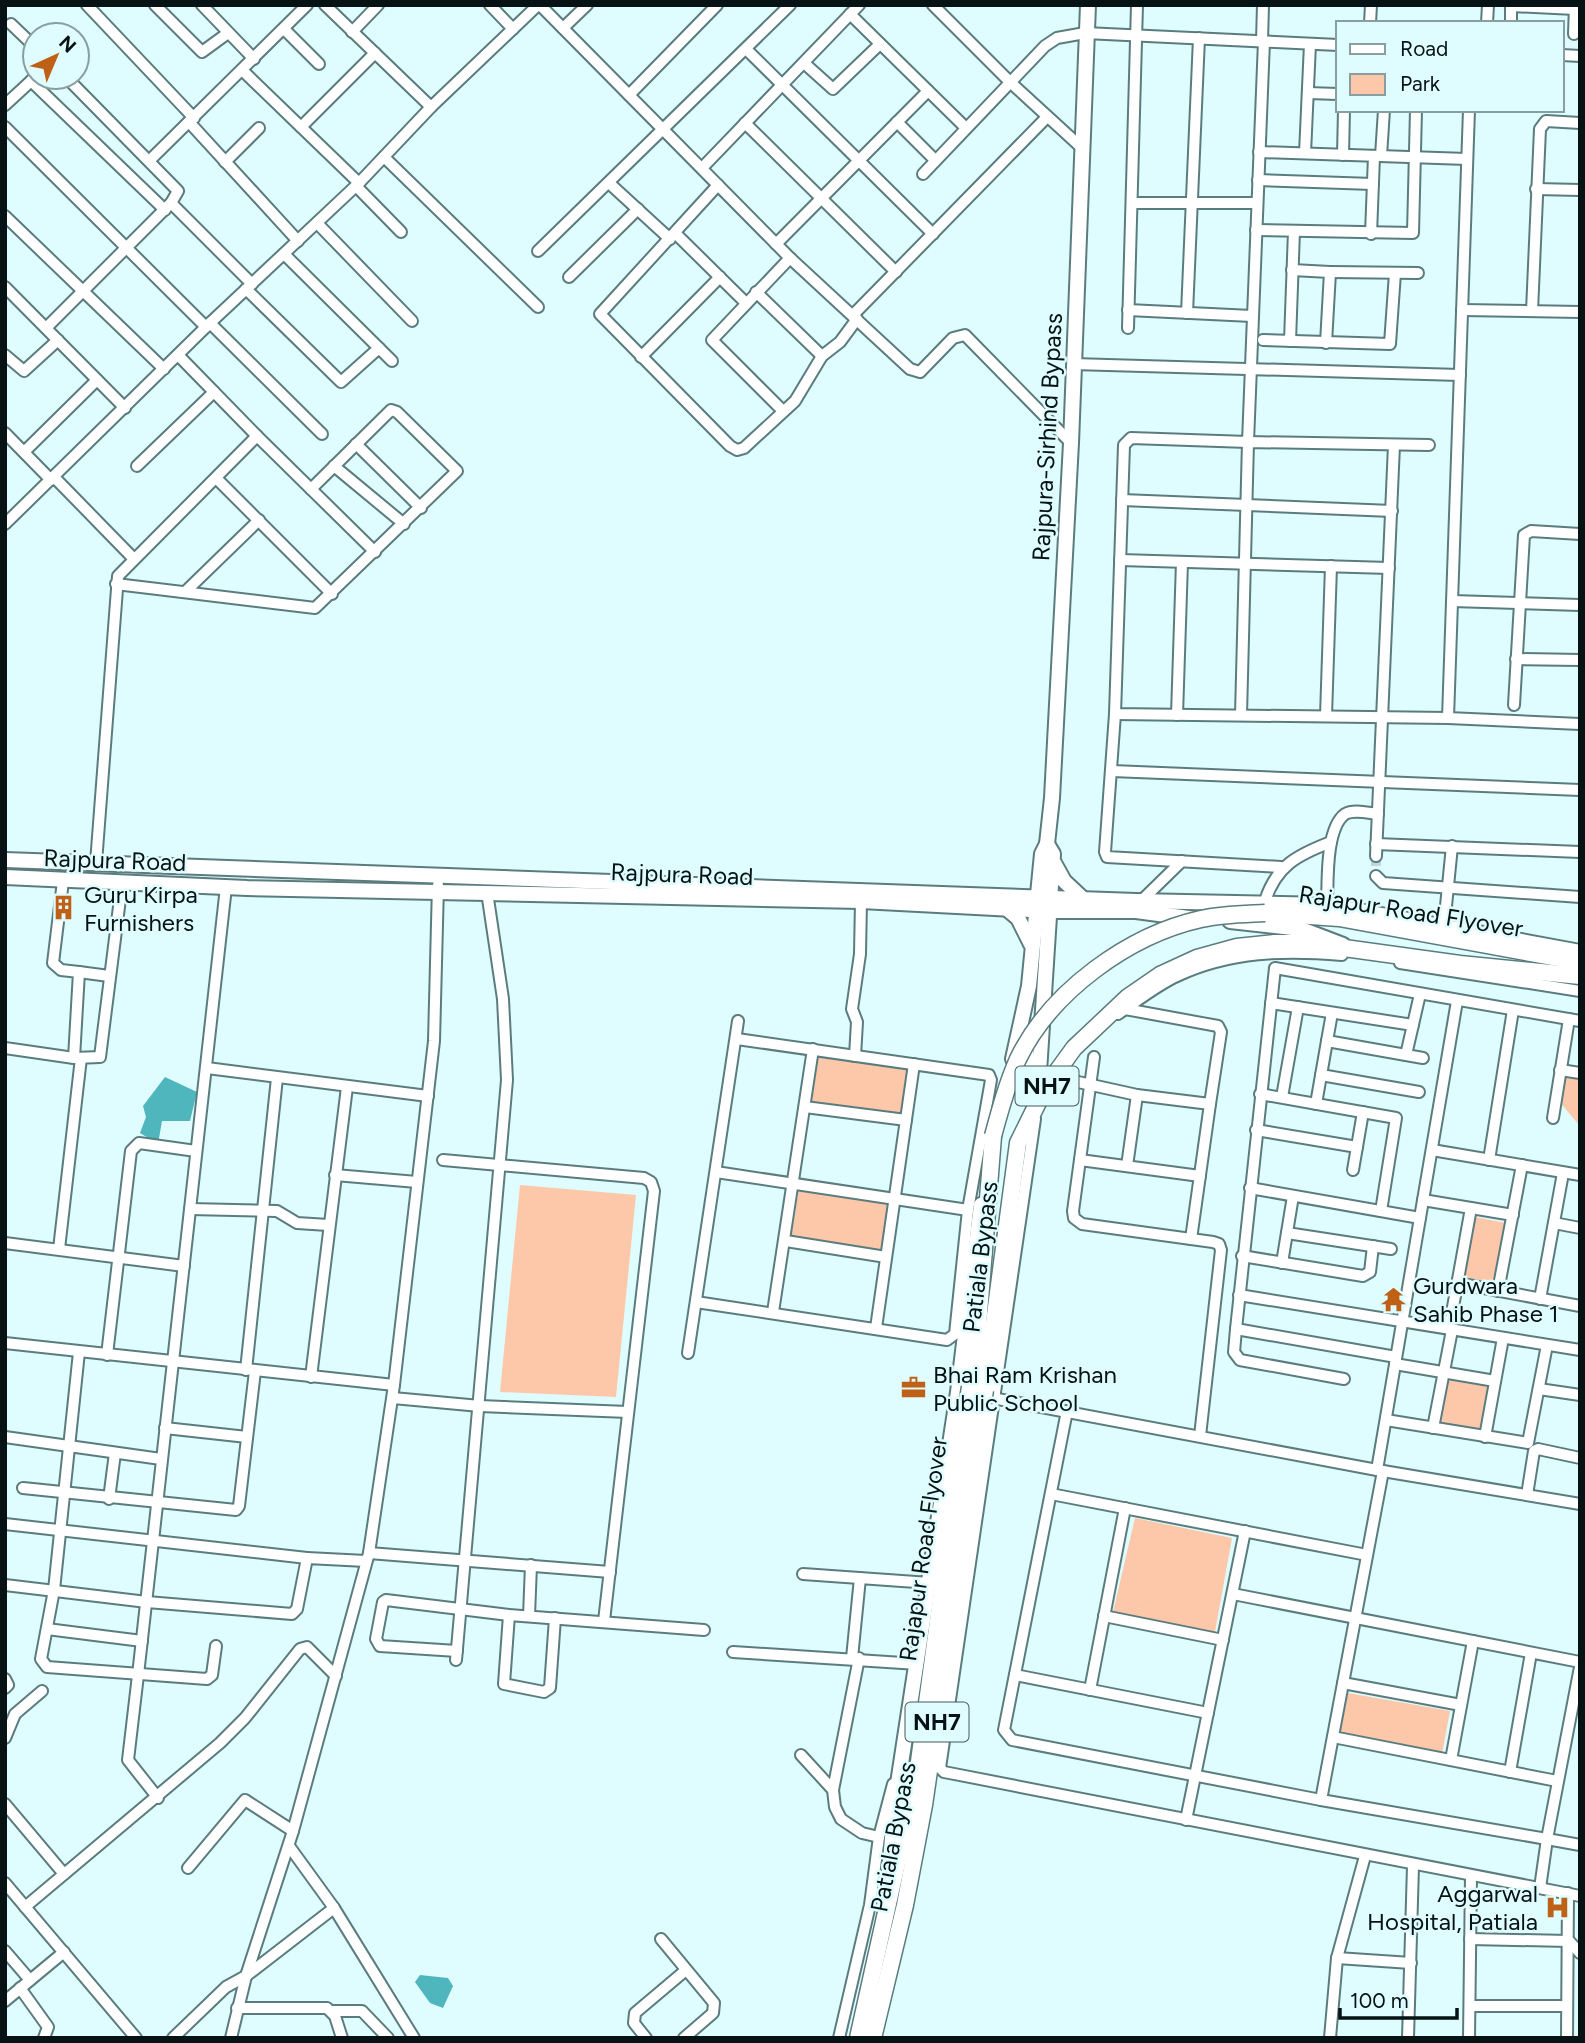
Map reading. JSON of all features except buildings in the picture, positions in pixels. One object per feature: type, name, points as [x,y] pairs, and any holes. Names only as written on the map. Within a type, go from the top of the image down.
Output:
[{"type":"highway","name":"Rajapur Road Flyover","points":[[888,1911],[918,1769],[976,1395],[977,1338],[993,1136],[1004,1095],[1019,1057],[1055,1008],[1078,985],[1132,946],[1202,918],[1265,913],[1339,918],[1577,971]]},
{"type":"highway","name":"Rajpura Road","points":[[1308,943],[1460,964],[1577,971]]},
{"type":"highway","name":"Patiala Bypass","points":[[873,2038],[905,1905],[924,1805],[976,1395],[1018,1143],[1044,1091],[1090,1029],[1128,997],[1160,975],[1197,958],[1237,947],[1308,943]]},
{"type":"highway","points":[[1017,1048],[1025,1053],[1029,1078],[1044,1091]]},
{"type":"highway","name":"Patiala Bypass","points":[[858,2038],[888,1911]]},
{"type":"main road","name":"Rajpura-Sirhind Bypass","points":[[1045,903],[1071,443],[1088,5]]},
{"type":"main road","name":"Rajpura Road","points":[[5,860],[1024,895],[1045,903],[1187,918],[1257,922],[1301,929],[1352,949]]},
{"type":"main road","points":[[1024,895],[1047,860],[1080,897]]},
{"type":"main road","name":"Rajpura Road","points":[[5,877],[226,887],[862,901],[1006,908],[1080,897],[1141,901],[1265,901],[1327,905],[1580,952]]},
{"type":"main road","points":[[888,1911],[888,1864],[930,1583],[976,1395],[989,1140],[1017,1048],[1033,948],[1045,903]]},
{"type":"main road","points":[[1044,1091],[1039,1072],[1045,903]]},
{"type":"main road","points":[[1006,908],[1018,918],[1033,948]]},
{"type":"street","points":[[87,5],[298,241]]},
{"type":"street","points":[[155,5],[202,52],[228,33]]},
{"type":"street","points":[[202,5],[254,59]]},
{"type":"street","points":[[150,160],[307,5]]},
{"type":"street","points":[[325,5],[431,107]]},
{"type":"street","points":[[352,32],[378,5]]},
{"type":"street","points":[[490,5],[513,29]]},
{"type":"street","points":[[6,522],[358,185],[431,107],[539,5],[790,258],[915,372],[925,368],[953,338],[965,335],[1071,443]]},
{"type":"street","points":[[563,29],[587,5]]},
{"type":"street","points":[[629,95],[717,5]]},
{"type":"street","points":[[538,251],[790,5]]},
{"type":"street","points":[[702,168],[859,5]]},
{"type":"street","points":[[933,5],[1010,82],[1082,148]]},
{"type":"street","points":[[1128,328],[1137,5]]},
{"type":"street","points":[[1241,715],[1263,5]]},
{"type":"street","points":[[1511,6],[1575,7],[1572,34]]},
{"type":"street","points":[[850,14],[966,128]]},
{"type":"street","points":[[11,24],[21,34]]},
{"type":"street","points":[[284,29],[319,64]]},
{"type":"street","points":[[923,174],[1010,82],[1057,38],[1086,33],[1336,45]]},
{"type":"street","points":[[1187,313],[1199,38]]},
{"type":"street","points":[[804,63],[833,89],[880,44]]},
{"type":"street","points":[[1305,153],[1310,44]]},
{"type":"street","points":[[746,49],[933,234]]},
{"type":"street","points":[[301,127],[375,53]]},
{"type":"street","points":[[243,71],[358,185],[401,232]]},
{"type":"street","points":[[5,105],[21,90]]},
{"type":"street","points":[[46,91],[168,206],[341,382],[379,348]]},
{"type":"street","points":[[46,328],[177,195],[177,188],[80,91]]},
{"type":"street","points":[[776,244],[928,91]]},
{"type":"street","points":[[1308,93],[1336,94]]},
{"type":"street","points":[[1343,155],[1344,112]]},
{"type":"street","points":[[1371,233],[1373,184],[1384,112]]},
{"type":"street","points":[[1256,230],[1413,233],[1416,112]]},
{"type":"street","points":[[1448,718],[1469,112]]},
{"type":"street","points":[[718,185],[600,314],[737,450],[753,441],[783,411],[804,388],[822,356],[840,342],[855,317],[1047,117]]},
{"type":"street","points":[[1532,311],[1536,189],[1542,124],[1546,121],[1580,123]]},
{"type":"street","points":[[897,122],[935,160]]},
{"type":"street","points":[[745,123],[896,272]]},
{"type":"street","points":[[5,127],[322,434]]},
{"type":"street","points":[[225,162],[259,128]]},
{"type":"street","points":[[1259,152],[1467,159]]},
{"type":"street","points":[[384,157],[538,307]]},
{"type":"street","points":[[1258,180],[1373,184]]},
{"type":"street","points":[[609,183],[720,277],[746,303]]},
{"type":"street","points":[[1536,189],[1580,190]]},
{"type":"street","points":[[1132,203],[1257,203]]},
{"type":"street","points":[[569,277],[638,209]]},
{"type":"street","points":[[5,216],[164,369]]},
{"type":"street","points":[[317,223],[412,321]]},
{"type":"street","points":[[1290,341],[1294,231]]},
{"type":"street","points":[[284,254],[392,361]]},
{"type":"street","points":[[783,411],[712,340],[790,258]]},
{"type":"street","points":[[1292,270],[1418,273]]},
{"type":"street","points":[[1326,343],[1330,272]]},
{"type":"street","points":[[1263,340],[1390,344],[1395,273]]},
{"type":"street","points":[[641,357],[720,277]]},
{"type":"street","points":[[5,287],[125,408]]},
{"type":"street","points":[[756,292],[822,356]]},
{"type":"street","points":[[1128,310],[1252,316]]},
{"type":"street","points":[[1462,310],[1580,312]]},
{"type":"street","points":[[5,355],[24,371],[58,340]]},
{"type":"street","points":[[178,355],[375,552]]},
{"type":"street","points":[[1073,364],[1460,375]]},
{"type":"street","points":[[24,452],[97,380]]},
{"type":"street","points":[[137,466],[214,392]]},
{"type":"street","points":[[116,584],[311,608],[320,605],[332,594],[456,475],[455,467],[397,412],[391,410],[311,489]]},
{"type":"street","points":[[5,433],[133,558]]},
{"type":"street","points":[[96,863],[116,584],[133,558],[257,436]]},
{"type":"street","points":[[1282,867],[1107,857],[1105,852],[1112,771],[1122,500],[1127,440],[1430,445]]},
{"type":"street","points":[[356,444],[421,508]]},
{"type":"street","points":[[1376,856],[1394,445]]},
{"type":"street","points":[[334,466],[404,524]]},
{"type":"street","points":[[216,478],[332,594]]},
{"type":"street","points":[[1122,500],[1392,511]]},
{"type":"street","points":[[185,592],[258,520]]},
{"type":"street","points":[[1514,705],[1524,535],[1531,531],[1580,534]]},
{"type":"street","points":[[1120,560],[1390,568]]},
{"type":"street","points":[[1177,715],[1182,562]]},
{"type":"street","points":[[1326,716],[1331,566]]},
{"type":"street","points":[[1452,601],[1580,605]]},
{"type":"street","points":[[1516,659],[1580,660]]},
{"type":"street","points":[[1115,714],[1448,718],[1580,724]]},
{"type":"street","points":[[1112,771],[1580,790]]},
{"type":"street","points":[[1327,905],[1331,842],[1346,814],[1378,814]]},
{"type":"street","points":[[1265,901],[1282,867],[1293,858],[1331,842]]},
{"type":"street","points":[[1376,844],[1580,852]]},
{"type":"street","points":[[1444,926],[1452,846]]},
{"type":"street","points":[[1141,901],[1182,861]]},
{"type":"street","points":[[231,2038],[246,1976],[289,1846],[368,1557],[393,1398],[434,1041],[438,876]]},
{"type":"street","points":[[1376,876],[1383,883],[1580,897]]},
{"type":"street","points":[[63,880],[53,963],[61,970],[109,976]]},
{"type":"street","points":[[5,1048],[96,1059],[103,1052],[109,976],[122,883]]},
{"type":"street","points":[[158,1798],[128,1759],[226,887]]},
{"type":"street","points":[[487,892],[507,1039],[507,1080],[497,1166],[467,1559],[462,1609],[456,1655],[380,1646],[376,1639],[381,1605],[386,1600],[462,1609],[509,1615],[704,1630]]},
{"type":"street","points":[[855,1056],[857,1021],[852,1009],[860,954],[862,901]]},
{"type":"street","points":[[1275,953],[1234,1352],[1240,1360],[1344,1379]]},
{"type":"street","points":[[1580,991],[1340,954],[1275,953],[1213,961],[1175,977],[1125,1009],[1083,1049],[1060,1078],[1034,1123],[976,1395],[938,1763],[944,1772],[1413,1866],[1580,1896]]},
{"type":"street","points":[[1275,968],[1574,1020],[1560,1070],[1553,1118]]},
{"type":"street","points":[[59,1249],[77,1058],[79,972]]},
{"type":"street","points":[[1406,1055],[1420,994]]},
{"type":"street","points":[[1321,1800],[1367,1555],[1386,1420],[1457,1001]]},
{"type":"street","points":[[1270,1003],[1413,1026]]},
{"type":"street","points":[[1282,1097],[1298,1007]]},
{"type":"street","points":[[1125,1009],[1218,1026],[1221,1032],[1191,1239]]},
{"type":"street","points":[[1489,1160],[1513,1010]]},
{"type":"street","points":[[1316,1104],[1332,1013]]},
{"type":"street","points":[[688,1353],[738,1021]]},
{"type":"street","points":[[696,1301],[952,1338],[955,1334],[968,1210],[991,1080],[985,1073],[737,1039]]},
{"type":"street","points":[[1327,1041],[1423,1058]]},
{"type":"street","points":[[773,1312],[795,1182],[813,1049]]},
{"type":"street","points":[[1094,1057],[1073,1211],[1077,1222],[1219,1244],[1221,1250],[1200,1436]]},
{"type":"street","points":[[876,1328],[914,1064]]},
{"type":"street","points":[[207,1068],[428,1096]]},
{"type":"street","points":[[1560,1070],[1580,1073]]},
{"type":"street","points":[[1321,1075],[1419,1092]]},
{"type":"street","points":[[23,1488],[157,1504],[238,1508],[247,1437],[262,1210],[277,1077]]},
{"type":"street","points":[[1060,1078],[1137,1094],[1210,1104]]},
{"type":"street","points":[[311,1377],[346,1087]]},
{"type":"street","points":[[1127,1166],[1137,1094]]},
{"type":"street","points":[[1260,1094],[1396,1118],[1381,1211]]},
{"type":"street","points":[[805,1107],[906,1121]]},
{"type":"street","points":[[1353,1170],[1363,1112]]},
{"type":"street","points":[[1256,1130],[1357,1147]]},
{"type":"street","points":[[107,1355],[133,1146],[139,1143],[196,1151]]},
{"type":"street","points":[[1432,1150],[1580,1175]]},
{"type":"street","points":[[443,1160],[644,1178],[651,1182],[654,1191],[604,1621]]},
{"type":"street","points":[[1080,1160],[1200,1176]]},
{"type":"street","points":[[1498,1291],[1522,1166]]},
{"type":"street","points":[[716,1172],[968,1210]]},
{"type":"street","points":[[1541,1299],[1563,1173]]},
{"type":"street","points":[[335,1175],[417,1182]]},
{"type":"street","points":[[1250,1188],[1420,1218]]},
{"type":"street","points":[[1282,1263],[1293,1196]]},
{"type":"street","points":[[1423,1200],[1513,1215]]},
{"type":"street","points":[[1433,1428],[1471,1208]]},
{"type":"street","points":[[190,1209],[221,1212],[262,1210],[282,1213],[297,1223],[328,1225]]},
{"type":"street","points":[[1554,1223],[1580,1228]]},
{"type":"street","points":[[1287,1233],[1391,1249]]},
{"type":"street","points":[[786,1241],[886,1257]]},
{"type":"street","points":[[5,1243],[184,1266]]},
{"type":"street","points":[[1242,1256],[1363,1276],[1370,1272],[1373,1246]]},
{"type":"street","points":[[1457,1283],[1580,1306]]},
{"type":"street","points":[[1239,1295],[1580,1350]]},
{"type":"street","points":[[1236,1329],[1495,1381]]},
{"type":"street","points":[[1485,1437],[1503,1338]]},
{"type":"street","points":[[5,1343],[394,1385]]},
{"type":"street","points":[[1386,1420],[1528,1443],[1547,1345]]},
{"type":"street","points":[[79,1352],[54,1590],[41,1658],[47,1667],[207,1679],[212,1675],[216,1646]]},
{"type":"street","points":[[1539,1389],[1580,1395]]},
{"type":"street","points":[[976,1395],[1580,1504]]},
{"type":"street","points":[[393,1398],[480,1406],[628,1412]]},
{"type":"street","points":[[1067,1411],[1004,1730],[1012,1741],[1321,1800],[1580,1845]]},
{"type":"street","points":[[165,1428],[247,1437]]},
{"type":"street","points":[[5,1437],[161,1459]]},
{"type":"street","points":[[1527,1495],[1534,1451],[1538,1449],[1580,1458]]},
{"type":"street","points":[[109,1499],[115,1453]]},
{"type":"street","points":[[1051,1494],[1367,1555]]},
{"type":"street","points":[[1090,1690],[1125,1508]]},
{"type":"street","points":[[5,1524],[153,1542],[292,1554],[307,1558],[467,1559],[610,1572]]},
{"type":"street","points":[[1186,1820],[1245,1531]]},
{"type":"street","points":[[5,1585],[146,1602],[292,1614],[297,1609],[307,1558]]},
{"type":"street","points":[[529,1616],[531,1565]]},
{"type":"street","points":[[803,1574],[930,1583]]},
{"type":"street","points":[[860,1577],[855,1658],[833,1790],[835,1807],[841,1819],[862,1833],[879,1837]]},
{"type":"street","points":[[1233,1594],[1580,1665],[1557,1781],[1540,1888]]},
{"type":"street","points":[[509,1615],[504,1684],[544,1692],[550,1688],[555,1618]]},
{"type":"street","points":[[1104,1616],[1223,1640]]},
{"type":"street","points":[[47,1629],[142,1641]]},
{"type":"street","points":[[1451,1760],[1473,1642]]},
{"type":"street","points":[[25,1907],[158,1798],[245,1717],[300,1648],[307,1647],[313,1651],[336,1676]]},
{"type":"street","points":[[733,1652],[918,1664]]},
{"type":"street","points":[[1510,1772],[1531,1653]]},
{"type":"street","points":[[1015,1675],[1208,1713]]},
{"type":"street","points":[[5,1679],[8,1685],[5,1688]]},
{"type":"street","points":[[1343,1683],[1461,1705]]},
{"type":"street","points":[[5,1738],[15,1714],[42,1691]]},
{"type":"street","points":[[1333,1737],[1557,1781]]},
{"type":"street","points":[[801,1755],[833,1790]]},
{"type":"street","points":[[839,2038],[868,1916],[879,1837],[890,1790],[900,1775]]},
{"type":"street","points":[[188,1868],[245,1800],[293,1831]]},
{"type":"street","points":[[5,1804],[64,1874]]},
{"type":"street","points":[[289,1846],[334,1908],[414,2038]]},
{"type":"street","points":[[1329,2038],[1337,1958],[1365,1856]]},
{"type":"street","points":[[1408,2038],[1413,1866]]},
{"type":"street","points":[[1469,2038],[1471,1876]]},
{"type":"street","points":[[5,1883],[134,2037]]},
{"type":"street","points":[[1566,2038],[1569,1941],[1567,1893]]},
{"type":"street","points":[[173,2038],[218,1994],[246,1976],[334,1908]]},
{"type":"street","points":[[661,1939],[716,2009],[684,2038]]},
{"type":"street","points":[[1470,1939],[1569,1941],[1580,1953]]},
{"type":"street","points":[[5,1951],[30,1980]]},
{"type":"street","points":[[5,2001],[64,1952]]},
{"type":"street","points":[[1337,1958],[1411,1963]]},
{"type":"street","points":[[646,2038],[634,2023],[635,2013],[686,1970]]},
{"type":"street","points":[[20,1988],[48,2027],[44,2038]]},
{"type":"street","points":[[1470,2006],[1567,2006]]},
{"type":"street","points":[[237,2008],[322,2007],[332,2011],[362,2011],[388,2038]]},
{"type":"street","points":[[332,2011],[342,2038]]},
{"type":"green space","points":[[817,1054],[909,1067],[902,1117],[809,1103]]},
{"type":"green space","points":[[1562,1076],[1580,1080],[1580,1126],[1558,1100]]},
{"type":"green space","points":[[520,1185],[636,1195],[616,1397],[500,1392]]},
{"type":"green space","points":[[799,1188],[889,1203],[881,1251],[791,1238]]},
{"type":"green space","points":[[1475,1217],[1506,1223],[1496,1289],[1462,1283]]},
{"type":"green space","points":[[1448,1380],[1490,1387],[1481,1433],[1439,1425]]},
{"type":"green space","points":[[1135,1518],[1232,1538],[1215,1632],[1113,1612]]},
{"type":"green space","points":[[1348,1693],[1450,1711],[1442,1754],[1340,1734]]},
{"type":"water","points":[[165,1077],[197,1092],[190,1121],[162,1121],[158,1144],[140,1133],[146,1117],[143,1106]]},
{"type":"water","points":[[420,1975],[448,1978],[453,1986],[443,2008],[430,2003],[415,1982]]},
{"type":"tunnel","points":[[1376,856],[1376,876]]},
{"type":"place","name":"Guru Kirpa Furnishers","points":[[64,908]]},
{"type":"place","name":"Gurdwara Sahib Phase 1","points":[[1393,1299]]},
{"type":"place","name":"Bhai Ram Krishan Public School","points":[[913,1388]]},
{"type":"place","name":"Aggarwal Hospital, Patiala","points":[[1558,1907]]}]
